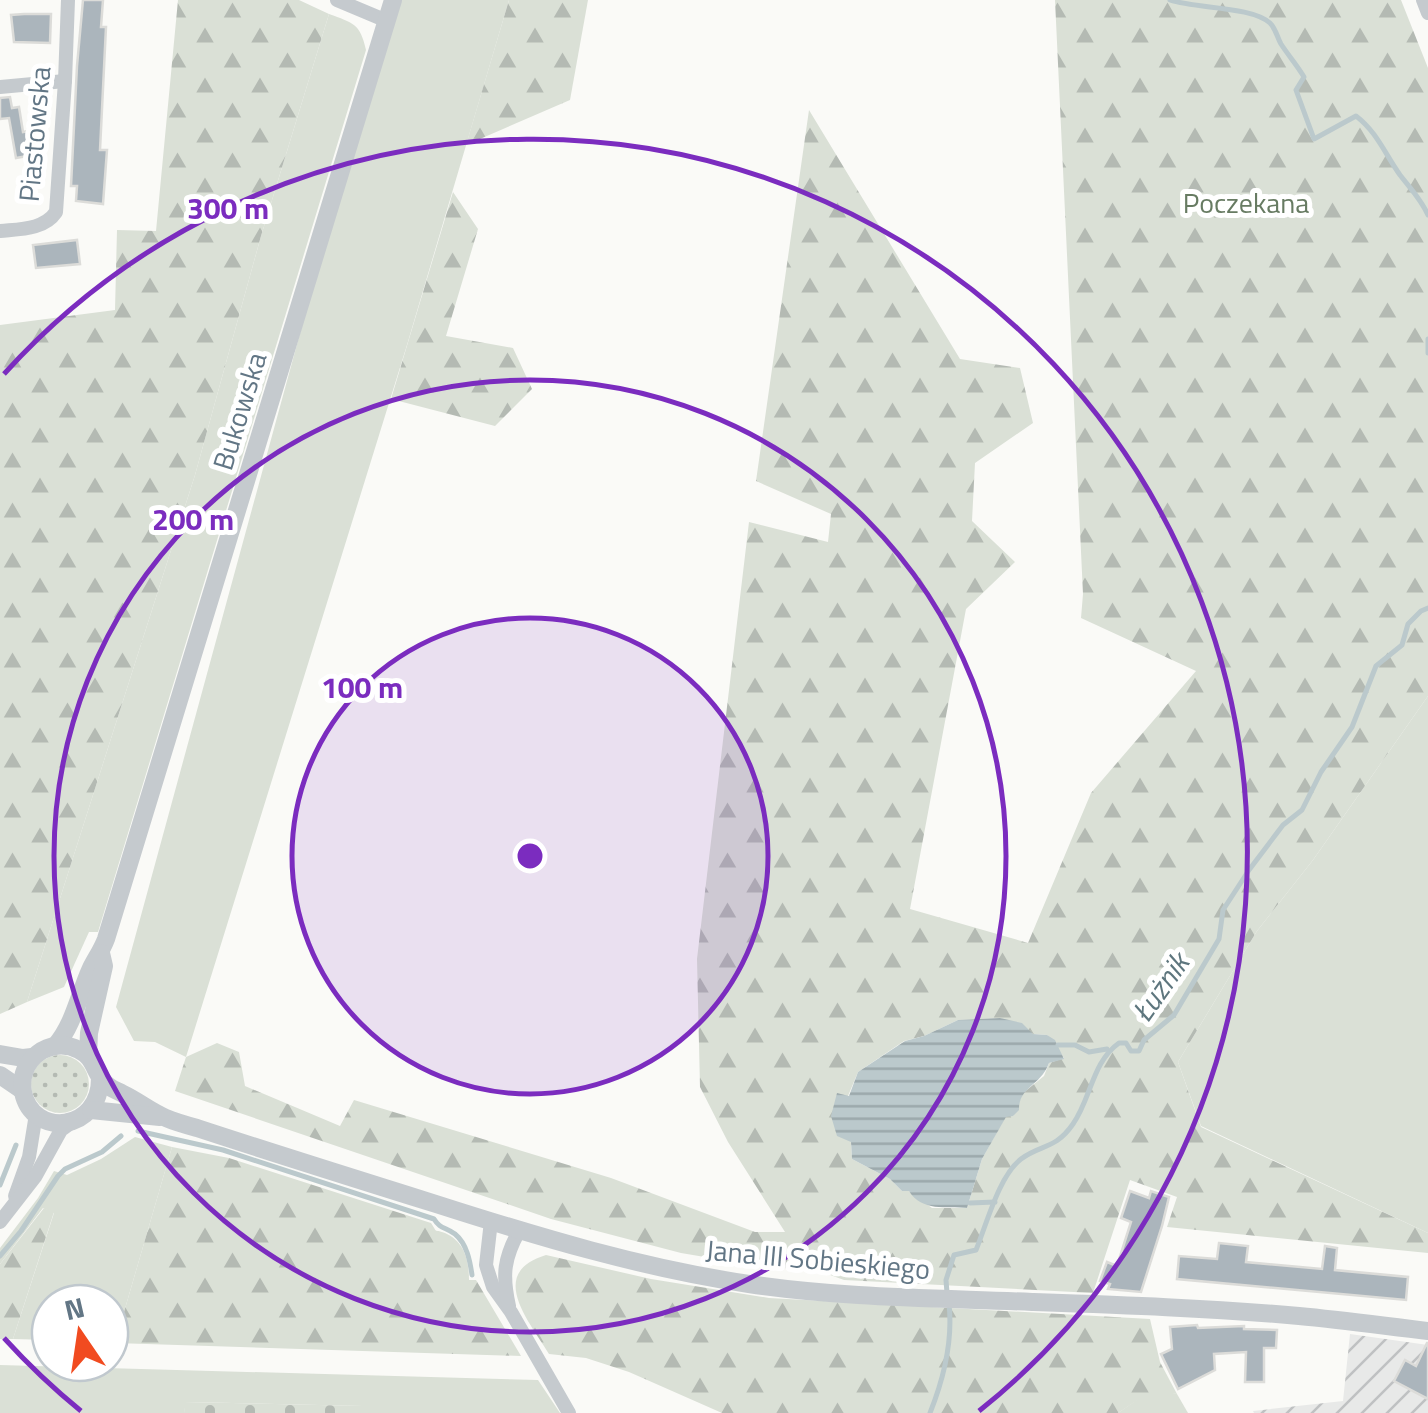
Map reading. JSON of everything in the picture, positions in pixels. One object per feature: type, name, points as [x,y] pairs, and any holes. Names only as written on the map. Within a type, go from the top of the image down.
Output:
[{"type":"street","name":"Piastowska","points":[[0,231],[36,226],[50,220],[56,212],[68,0]]},
{"type":"street","points":[[337,0],[387,21]]},
{"type":"street","name":"Bukowska","points":[[101,953],[394,0]]},
{"type":"street","points":[[1423,0],[1428,13]]},
{"type":"street","points":[[0,87],[66,81]]},
{"type":"street","points":[[56,1045],[72,1018],[92,964],[101,953]]},
{"type":"street","points":[[88,1056],[104,966],[101,953]]},
{"type":"street","points":[[0,1222],[35,1176],[61,1130],[91,1110],[100,1089],[96,1066],[88,1056],[67,1045],[56,1045],[32,1058],[22,1078],[22,1090],[36,1114],[60,1124],[72,1122]]},
{"type":"street","points":[[0,1054],[32,1058]]},
{"type":"street","points":[[0,1076],[22,1090]]},
{"type":"street","points":[[100,1078],[166,1118]]},
{"type":"street","points":[[91,1110],[166,1118]]},
{"type":"street","points":[[11,1206],[29,1157],[36,1114]]},
{"type":"street","name":"Jana III Sobieskiego","points":[[166,1118],[490,1222],[678,1273],[792,1290],[1298,1316],[1428,1331]]},
{"type":"street","points":[[490,1222],[486,1265],[493,1287],[569,1413]]},
{"type":"street","points":[[510,1312],[504,1282],[506,1262],[519,1230]]},
{"type":"shaded area","points":[[1000,1018],[1022,1023],[1033,1034],[1055,1040],[1064,1059],[1049,1063],[1022,1096],[1019,1110],[1006,1117],[982,1159],[967,1208],[935,1207],[921,1202],[890,1179],[852,1159],[851,1142],[837,1136],[831,1116],[837,1093],[849,1096],[858,1072],[905,1041],[958,1020]]},
{"type":"shaded area","points":[[1350,1334],[1428,1345],[1428,1413],[1254,1413],[1343,1401]]},
{"type":"green space","points":[[178,0],[299,0],[329,14],[261,236],[195,475],[27,1002],[0,1014],[0,325],[115,310],[117,230],[156,231]]},
{"type":"green space","points":[[400,0],[509,0],[407,345],[186,1057],[155,1042],[134,1041],[116,1007],[317,271]]},
{"type":"green space","points":[[509,0],[588,0],[570,100],[466,145]]},
{"type":"green space","name":"Poczekana","points":[[1055,0],[1401,0],[1428,68],[1428,696],[1313,860],[1257,931],[1178,1062],[1201,1127],[1428,1233],[1428,1253],[1167,1227],[1177,1197],[1130,1180],[1093,1293],[844,1280],[822,1272],[681,1253],[551,1219],[175,1091],[186,1057],[217,1043],[239,1052],[245,1086],[340,1126],[354,1100],[611,1178],[755,1232],[785,1232],[728,1142],[700,1087],[697,959],[749,522],[828,542],[831,514],[756,481],[809,110],[960,359],[1020,368],[1033,423],[975,463],[972,521],[1015,562],[966,609],[910,909],[1028,943],[1091,793],[1196,671],[1081,618],[1083,594]],"holes":[[[1000,1018],[1033,1034],[1047,1035],[1064,1058],[1049,1063],[1044,1076],[1023,1093],[1013,1116],[1006,1116],[982,1159],[967,1208],[932,1208],[852,1159],[848,1096],[858,1072],[904,1041],[958,1020]]]},
{"type":"green space","points":[[329,14],[354,25],[366,50],[98,932],[89,932],[64,987],[27,1002],[195,475],[261,236]]},
{"type":"green space","points":[[453,192],[478,229],[446,336],[513,348],[532,389],[495,426],[391,399]]},
{"type":"green space","points":[[1428,696],[1428,1233],[1201,1126],[1178,1062],[1257,931],[1313,860]]},
{"type":"green space","points":[[60,1055],[80,1064],[89,1084],[80,1104],[60,1113],[40,1104],[31,1084],[40,1064]]},
{"type":"green space","points":[[135,1137],[172,1147],[130,1291],[130,1283],[31,1283],[54,1213],[43,1208],[0,1264],[0,1248],[54,1171],[67,1175]]},
{"type":"green space","points":[[172,1147],[229,1158],[431,1223],[436,1231],[451,1236],[461,1246],[469,1280],[476,1280],[521,1356],[130,1343],[130,1291]]},
{"type":"green space","points":[[44,1208],[54,1212],[13,1339],[0,1339],[0,1264]]},
{"type":"green space","points":[[546,1255],[651,1279],[769,1298],[1150,1319],[1160,1362],[1177,1394],[1152,1394],[1118,1413],[722,1413],[629,1372],[586,1358],[549,1354],[524,1313],[516,1286],[518,1274],[528,1263]]},
{"type":"green space","points":[[30,1287],[30,1339],[13,1339]]},
{"type":"green space","points":[[0,1365],[30,1366],[30,1383],[130,1383],[130,1369],[538,1380],[560,1413],[363,1413],[362,1406],[186,1402],[184,1413],[0,1413]]},
{"type":"green space","points":[[1161,1390],[1177,1394],[1188,1413],[1118,1413],[1141,1397]]},
{"type":"green space","points":[[185,1402],[363,1406],[363,1413],[184,1413]]},
{"type":"building","points":[[83,0],[103,0],[101,27],[106,27],[100,150],[107,150],[103,204],[76,201],[77,186],[71,186]]},
{"type":"building","points":[[51,14],[50,43],[14,42],[11,15]]},
{"type":"building","points":[[10,97],[12,108],[19,107],[23,132],[35,130],[39,154],[16,158],[9,118],[0,119],[0,98]]},
{"type":"building","points":[[77,240],[80,264],[36,268],[33,245]]},
{"type":"building","points":[[1130,1191],[1149,1198],[1151,1191],[1169,1197],[1141,1292],[1108,1289],[1110,1284],[1100,1281],[1107,1262],[1117,1266],[1131,1222],[1121,1218]]},
{"type":"building","points":[[1219,1243],[1248,1246],[1246,1262],[1322,1269],[1325,1246],[1337,1248],[1335,1270],[1408,1277],[1406,1300],[1177,1279],[1179,1256],[1217,1259]]},
{"type":"building","points":[[1170,1327],[1277,1330],[1276,1348],[1264,1348],[1264,1382],[1245,1382],[1246,1352],[1214,1354],[1215,1370],[1178,1389],[1161,1354],[1172,1349]]},
{"type":"building","points":[[1427,1343],[1428,1399],[1394,1381],[1405,1360],[1416,1366]]},
{"type":"waterway","name":"Łużnik","points":[[1170,0],[1250,13],[1270,23],[1304,77],[1296,90],[1314,139],[1356,116],[1375,136],[1428,215]]},
{"type":"waterway","name":"Łużnik","points":[[1428,339],[1428,353]]},
{"type":"waterway","name":"Łużnik","points":[[947,1293],[946,1280],[954,1255],[976,1250],[1000,1188],[1013,1167],[1066,1132],[1110,1051],[1119,1043],[1139,1051],[1144,1040],[1174,1015],[1219,939],[1223,910],[1283,825],[1302,810],[1321,772],[1352,727],[1376,666],[1402,645],[1408,624],[1428,608]]},
{"type":"waterway","points":[[1058,1045],[1075,1045],[1089,1052],[1107,1049]]},
{"type":"waterway","points":[[138,1131],[223,1150],[434,1219],[462,1243],[472,1275]]},
{"type":"waterway","points":[[0,1256],[65,1169],[102,1152],[121,1136]]},
{"type":"waterway","points":[[0,1185],[16,1145]]},
{"type":"waterway","points":[[970,1203],[995,1202]]},
{"type":"waterway","name":"Łużnik","points":[[930,1413],[946,1359],[949,1304]]}]
